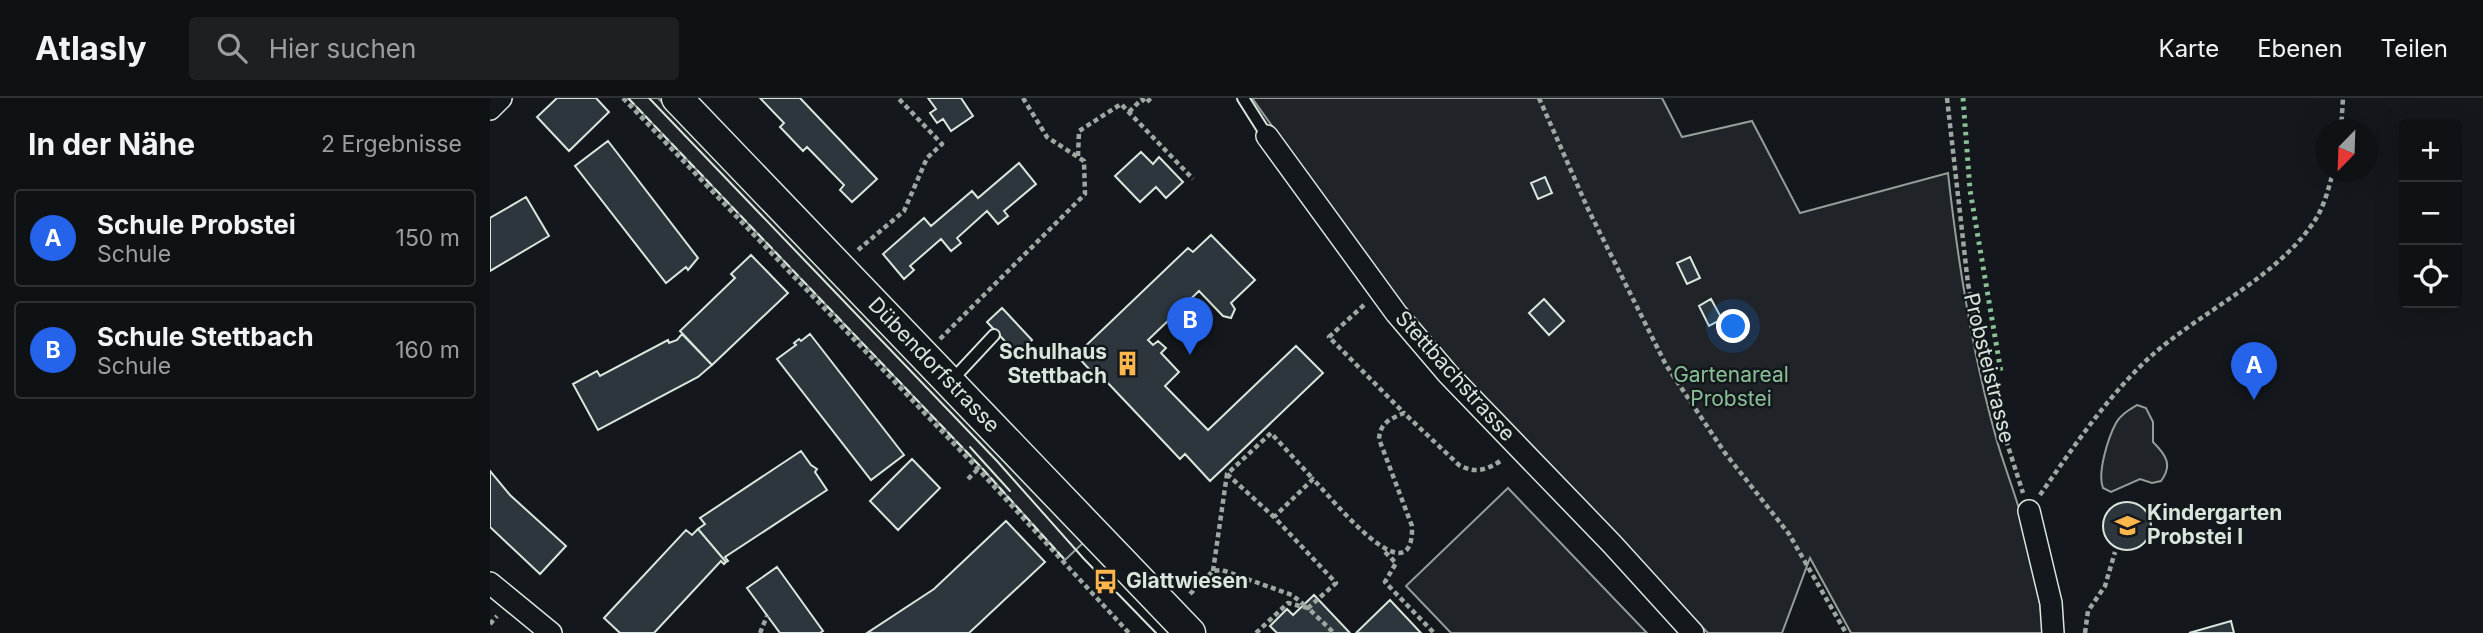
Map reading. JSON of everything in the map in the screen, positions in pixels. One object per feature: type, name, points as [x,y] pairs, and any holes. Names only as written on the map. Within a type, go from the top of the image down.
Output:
[{"type":"street","points":[[490,109],[501,98]]},
{"type":"street","name":"Dübendorfstrasse","points":[[677,98],[1190,633]]},
{"type":"street","name":"Stettbachstrasse","points":[[1267,136],[1396,313],[1448,374],[1520,447],[1693,633]]},
{"type":"street","points":[[2029,511],[2051,603],[2053,633]]},
{"type":"street","points":[[490,583],[551,633]]},
{"type":"lane","name":"Stettbachstrasse","points":[[1243,98],[1267,136]]},
{"type":"lane","points":[[950,382],[995,335]]},
{"type":"path","points":[[622,98],[978,469],[1129,633]]},
{"type":"path","points":[[853,254],[904,211],[927,158],[942,144],[898,98]]},
{"type":"path","points":[[937,342],[1085,194],[1084,160],[1047,137],[1023,98]]},
{"type":"path","points":[[1129,112],[1142,99],[1146,103],[1151,98]]},
{"type":"path","points":[[1539,98],[1588,209],[1666,365],[1725,453],[1789,534],[1846,633]]},
{"type":"path","name":"Probsteistrasse","points":[[1947,98],[1968,284],[1991,393],[2029,511]]},
{"type":"path","points":[[2342,119],[2343,98]]},
{"type":"path","points":[[1078,157],[1079,131],[1121,104],[1193,179]]},
{"type":"path","points":[[2029,511],[2105,404],[2151,356],[2266,270],[2303,237],[2318,215],[2330,182]]},
{"type":"path","points":[[1380,290],[1329,337],[1404,413],[1467,470],[1479,471],[1492,467],[1520,447]]},
{"type":"path","points":[[1376,544],[1389,552],[1403,553],[1409,549],[1412,538],[1410,519],[1379,439],[1382,426],[1404,413]]},
{"type":"path","points":[[1213,572],[1227,474],[1271,433],[1396,563],[1385,582],[1434,633]]},
{"type":"path","points":[[968,479],[978,469]]},
{"type":"path","points":[[1227,474],[1274,517],[1336,583],[1308,608]]},
{"type":"path","points":[[1274,517],[1314,479]]},
{"type":"path","points":[[2085,633],[2088,611],[2105,586],[2115,552]]},
{"type":"path","points":[[1190,594],[1213,572],[1222,570],[1292,595],[1334,633]]},
{"type":"path","points":[[1256,633],[1287,603],[1308,608]]},
{"type":"path","points":[[760,633],[767,616]]},
{"type":"green space","points":[[628,98],[658,98],[1083,543],[1065,560],[980,466]]},
{"type":"green space","name":"Gartenareal Probstei","points":[[1252,98],[1662,98],[1682,137],[1752,121],[1800,213],[1948,173],[1973,342],[1997,441],[2028,542],[2038,587],[2043,633],[1851,633],[1810,558],[1782,633],[1708,633],[1454,368],[1402,308]]},
{"type":"green space","points":[[2137,405],[2146,408],[2153,422],[2153,442],[2166,460],[2167,470],[2161,481],[2152,483],[2140,479],[2111,492],[2103,488],[2101,474],[2107,446],[2118,420]]},
{"type":"green space","points":[[1508,488],[1647,633],[1451,633],[1406,586]]},
{"type":"building","points":[[557,98],[596,98],[609,112],[569,151],[537,117]]},
{"type":"building","points":[[760,98],[800,98],[877,179],[852,202],[840,190],[844,185],[807,147],[803,151],[780,127],[784,123]]},
{"type":"building","points":[[928,98],[961,98],[973,116],[951,131],[943,119],[937,123],[930,113],[936,109]]},
{"type":"building","points":[[608,141],[698,258],[688,270],[686,267],[666,283],[575,166]]},
{"type":"building","points":[[1141,152],[1153,164],[1159,157],[1183,182],[1166,198],[1156,187],[1140,202],[1115,176]]},
{"type":"building","points":[[1019,163],[1036,184],[1004,211],[1008,216],[998,224],[987,211],[957,238],[961,243],[951,251],[941,239],[910,266],[914,270],[904,279],[883,254],[924,218],[931,226],[972,191],[978,198]]},
{"type":"building","points":[[1545,177],[1552,193],[1538,199],[1531,183]]},
{"type":"building","points":[[526,197],[549,236],[490,271],[490,218]]},
{"type":"building","name":"Schulhaus Stettbach","points":[[1211,235],[1255,280],[1231,303],[1235,309],[1231,318],[1223,316],[1199,291],[1148,340],[1153,345],[1158,341],[1166,348],[1161,353],[1179,372],[1165,386],[1208,430],[1296,346],[1323,373],[1210,481],[1185,454],[1180,459],[1106,381],[1103,384],[1076,355],[1188,248],[1193,252]]},
{"type":"building","points":[[751,255],[788,293],[712,365],[680,331],[735,278],[731,274]]},
{"type":"building","points":[[1690,257],[1700,278],[1687,284],[1677,263]]},
{"type":"building","points":[[1544,299],[1564,321],[1549,335],[1529,313]]},
{"type":"building","points":[[1711,299],[1722,319],[1709,326],[1699,306]]},
{"type":"building","points":[[1002,308],[1032,340],[1017,354],[987,322]]},
{"type":"building","points":[[682,334],[712,365],[698,377],[598,430],[573,384],[597,371],[600,376],[668,340],[669,343],[677,340]]},
{"type":"building","points":[[810,334],[904,455],[871,480],[777,359],[796,345],[794,343],[799,339],[801,341]]},
{"type":"building","points":[[801,451],[817,469],[815,472],[827,490],[725,557],[728,561],[726,562],[698,529],[705,524],[700,518]]},
{"type":"building","points":[[912,459],[940,488],[898,530],[870,501]]},
{"type":"building","points":[[490,471],[510,495],[566,546],[540,574],[490,527]]},
{"type":"building","name":"Kindergarten Probstei I","points":[[2127,502],[2144,509],[2151,526],[2144,543],[2127,550],[2110,543],[2103,526],[2110,509]]},
{"type":"building","points":[[1006,521],[1045,562],[969,633],[867,633],[934,589]]},
{"type":"building","points":[[698,529],[726,562],[724,564],[721,561],[654,633],[620,633],[604,618],[686,530],[692,535]]},
{"type":"building","points":[[777,567],[823,631],[780,633],[747,588]]},
{"type":"building","points":[[1314,595],[1350,633],[1277,633],[1270,626],[1287,609],[1293,615]]},
{"type":"building","points":[[1390,600],[1421,633],[1356,633]]},
{"type":"building","points":[[2231,621],[2234,633],[2189,633]]},
{"type":"tram line","points":[[649,98],[997,461],[1084,559],[1156,633]]},
{"type":"tram line","points":[[970,447],[1010,491]]},
{"type":"hedge","points":[[1963,98],[1970,190],[2001,372]]},
{"type":"fence","points":[[628,98],[980,466],[1065,560]]},
{"type":"place","name":"Schule Stettbach","points":[[1190,355]]},
{"type":"place","name":"Schulhaus Stettbach","points":[[1127,364]]},
{"type":"place","name":"Schule Probstei","points":[[2254,400]]},
{"type":"place","name":"Kindergarten Probstei I","points":[[2127,525]]},
{"type":"place","name":"Glattwiesen","points":[[1106,581]]}]
